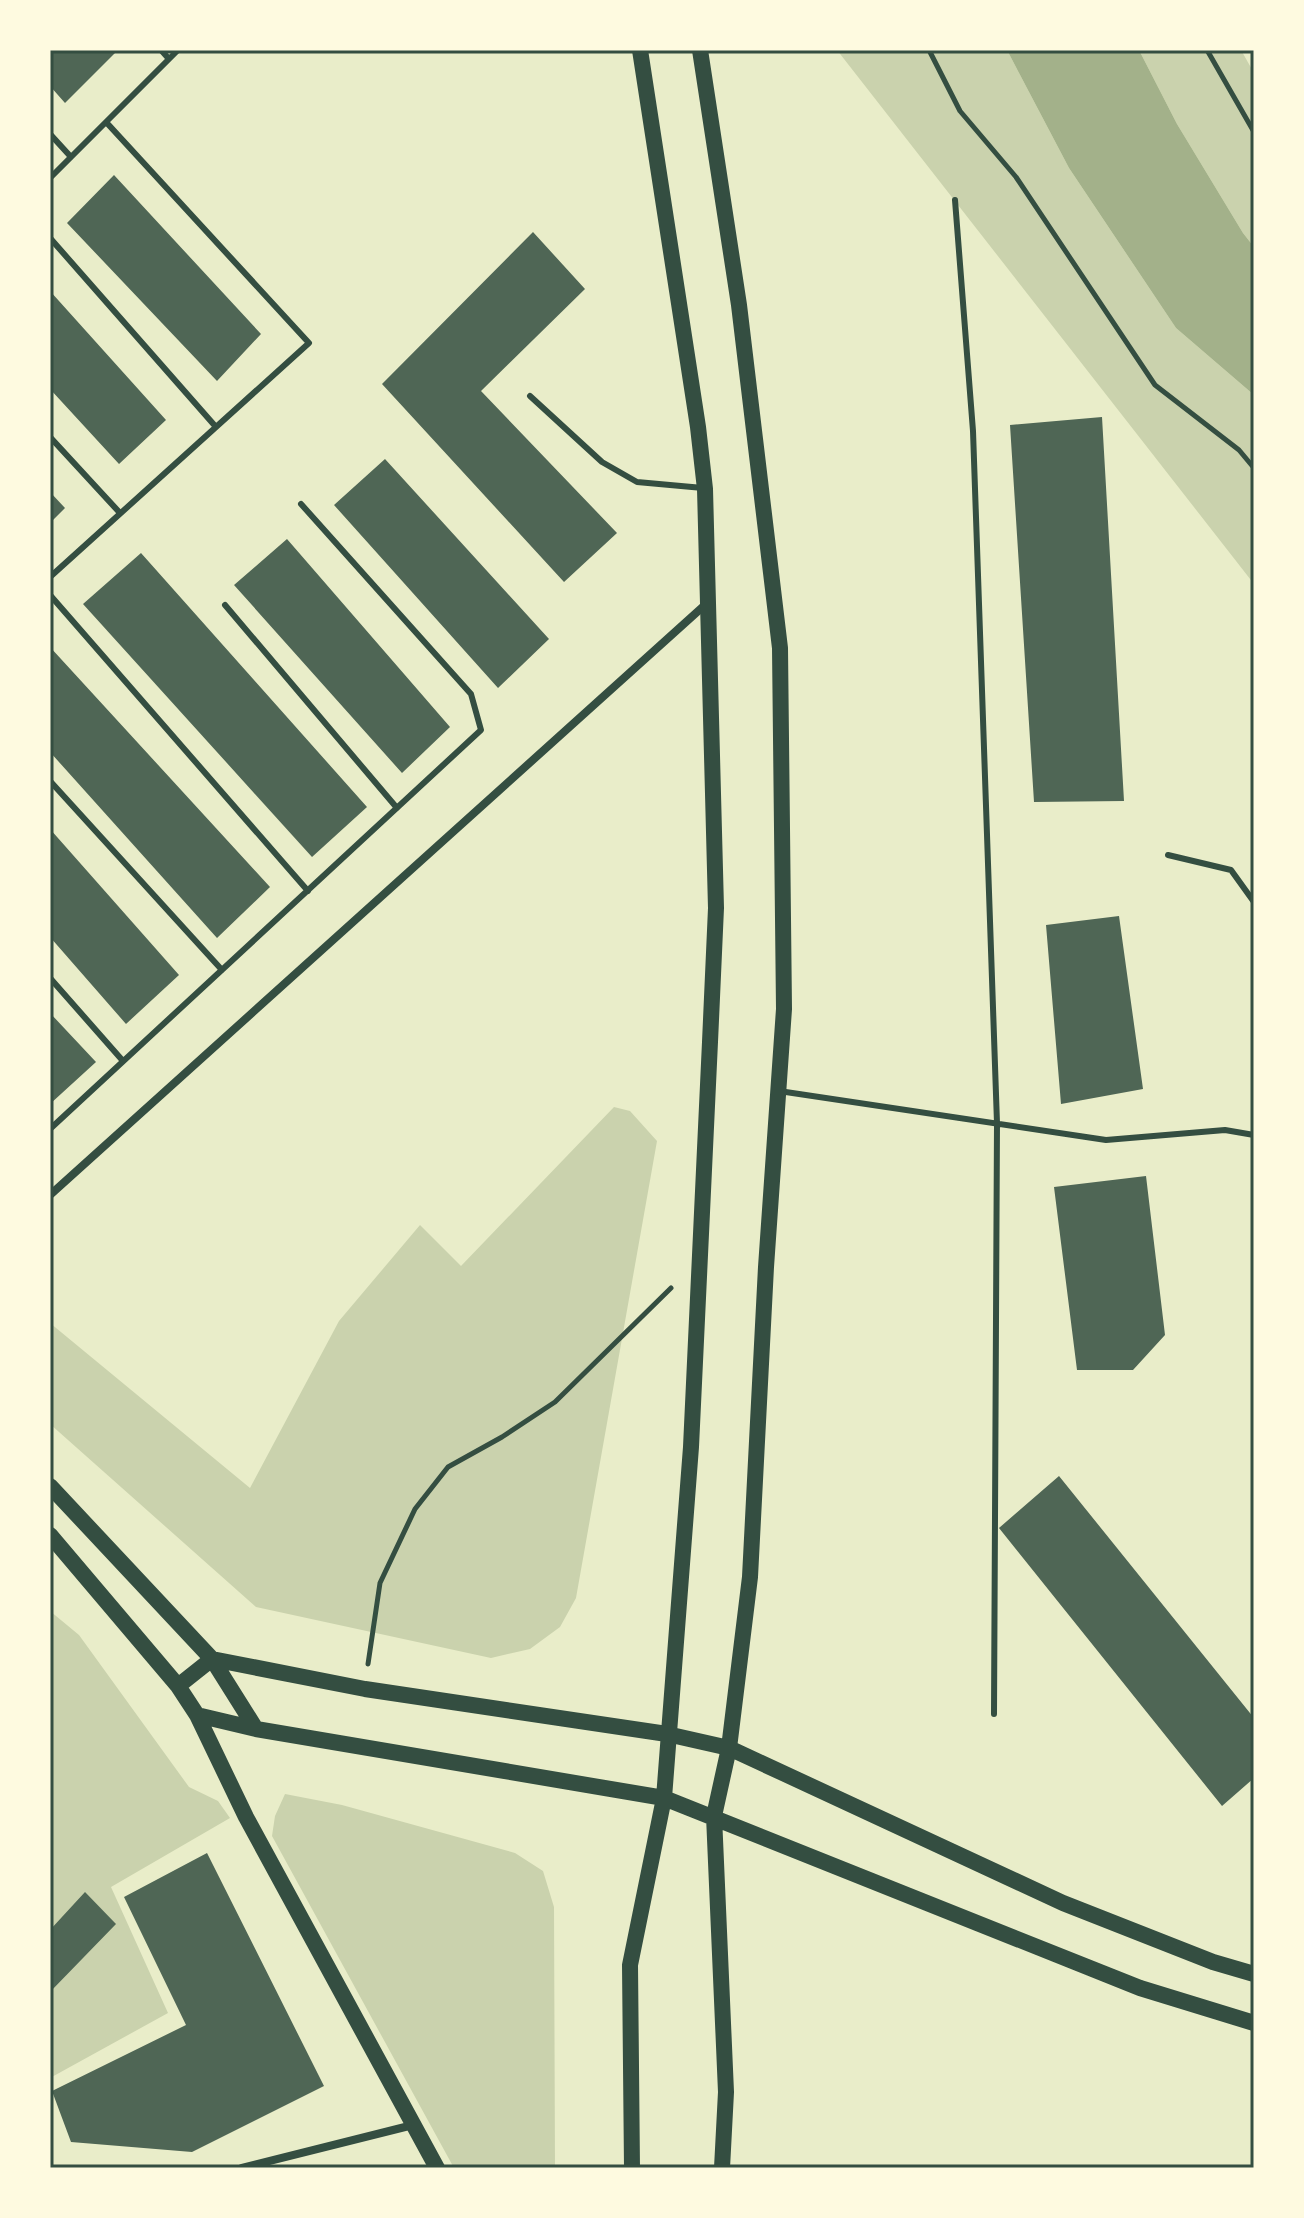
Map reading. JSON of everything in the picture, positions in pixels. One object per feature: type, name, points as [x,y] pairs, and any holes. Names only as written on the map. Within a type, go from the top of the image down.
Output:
[{"type":"main road","points":[[632,2168],[630,1965],[664,1798],[691,1447],[716,908],[705,489],[640,50]]},
{"type":"main road","points":[[700,50],[739,305],[780,648],[784,1009],[766,1267],[750,1577],[729,1748],[714,1816],[726,2092],[722,2168]]},
{"type":"main road","points":[[50,1486],[212,1659],[256,1729]]},
{"type":"main road","points":[[50,1535],[178,1686],[197,1715],[246,1817],[437,2168]]},
{"type":"main road","points":[[178,1686],[212,1659],[365,1689],[667,1734],[729,1748],[1063,1903],[1213,1962],[1254,1974]]},
{"type":"main road","points":[[197,1715],[256,1729],[664,1798],[1140,1988],[1254,2023]]},
{"type":"street","points":[[50,1195],[708,602]]},
{"type":"street","points":[[242,2168],[414,2125]]},
{"type":"lane","points":[[161,50],[169,59]]},
{"type":"lane","points":[[50,178],[178,50]]},
{"type":"lane","points":[[50,577],[309,343],[106,122]]},
{"type":"lane","points":[[50,134],[71,157]]},
{"type":"lane","points":[[955,200],[973,431],[997,1123],[994,1714]]},
{"type":"lane","points":[[50,238],[216,427]]},
{"type":"lane","points":[[530,396],[602,462],[637,482],[705,489]]},
{"type":"lane","points":[[50,437],[120,513]]},
{"type":"lane","points":[[50,1129],[481,730],[471,694],[301,504]]},
{"type":"lane","points":[[50,595],[308,891]]},
{"type":"lane","points":[[225,605],[397,808]]},
{"type":"lane","points":[[50,781],[222,970]]},
{"type":"lane","points":[[1168,855],[1231,870],[1254,902]]},
{"type":"lane","points":[[50,978],[123,1061]]},
{"type":"lane","points":[[779,1091],[1106,1140],[1225,1130],[1254,1135]]},
{"type":"path","points":[[929,50],[960,111],[1016,177],[1155,385],[1239,450],[1254,468]]},
{"type":"path","points":[[1207,50],[1254,132]]},
{"type":"path","points":[[365,1689],[380,1583],[415,1509],[448,1467],[555,1402],[699,1260]]},
{"type":"shaded area","points":[[837,50],[1007,50],[1069,168],[1176,328],[1254,395],[1254,584]]},
{"type":"shaded area","points":[[1007,50],[1139,50],[1177,124],[1254,247],[1254,395],[1176,328],[1069,168]]},
{"type":"shaded area","points":[[1139,50],[1241,50],[1254,73],[1254,247],[1177,124]]},
{"type":"shaded area","points":[[614,1107],[630,1111],[657,1141],[576,1598],[560,1627],[530,1649],[491,1658],[256,1607],[50,1424],[50,1323],[250,1488],[339,1321],[420,1225],[461,1266]]},
{"type":"shaded area","points":[[50,1611],[79,1635],[189,1787],[218,1801],[230,1818],[111,1887],[168,2013],[50,2078]]},
{"type":"shaded area","points":[[285,1794],[342,1805],[515,1853],[543,1871],[554,1907],[555,2168],[454,2168],[272,1836],[275,1816]]},
{"type":"building","points":[[50,50],[118,50],[65,103],[50,86]]},
{"type":"building","points":[[114,175],[261,334],[217,381],[67,223]]},
{"type":"building","points":[[533,232],[585,289],[481,391],[617,533],[564,582],[382,384]]},
{"type":"building","points":[[50,291],[166,420],[119,464],[50,389]]},
{"type":"building","points":[[1102,417],[1124,801],[1034,802],[1010,425]]},
{"type":"building","points":[[385,459],[549,639],[498,688],[334,505]]},
{"type":"building","points":[[50,492],[65,508],[50,523]]},
{"type":"building","points":[[287,539],[450,727],[402,773],[234,585]]},
{"type":"building","points":[[141,553],[367,807],[312,857],[83,604]]},
{"type":"building","points":[[50,647],[270,887],[217,938],[50,752]]},
{"type":"building","points":[[50,829],[179,975],[126,1024],[50,937]]},
{"type":"building","points":[[1119,916],[1143,1089],[1061,1104],[1046,925]]},
{"type":"building","points":[[50,1013],[96,1062],[50,1104]]},
{"type":"building","points":[[1146,1176],[1165,1335],[1133,1370],[1077,1370],[1054,1187]]},
{"type":"building","points":[[1059,1476],[1254,1718],[1254,1778],[1222,1806],[999,1528]]},
{"type":"building","points":[[207,1853],[324,2086],[192,2152],[71,2142],[52,2091],[186,2025],[124,1897]]},
{"type":"building","points":[[85,1892],[116,1924],[50,1992],[50,1930]]}]
